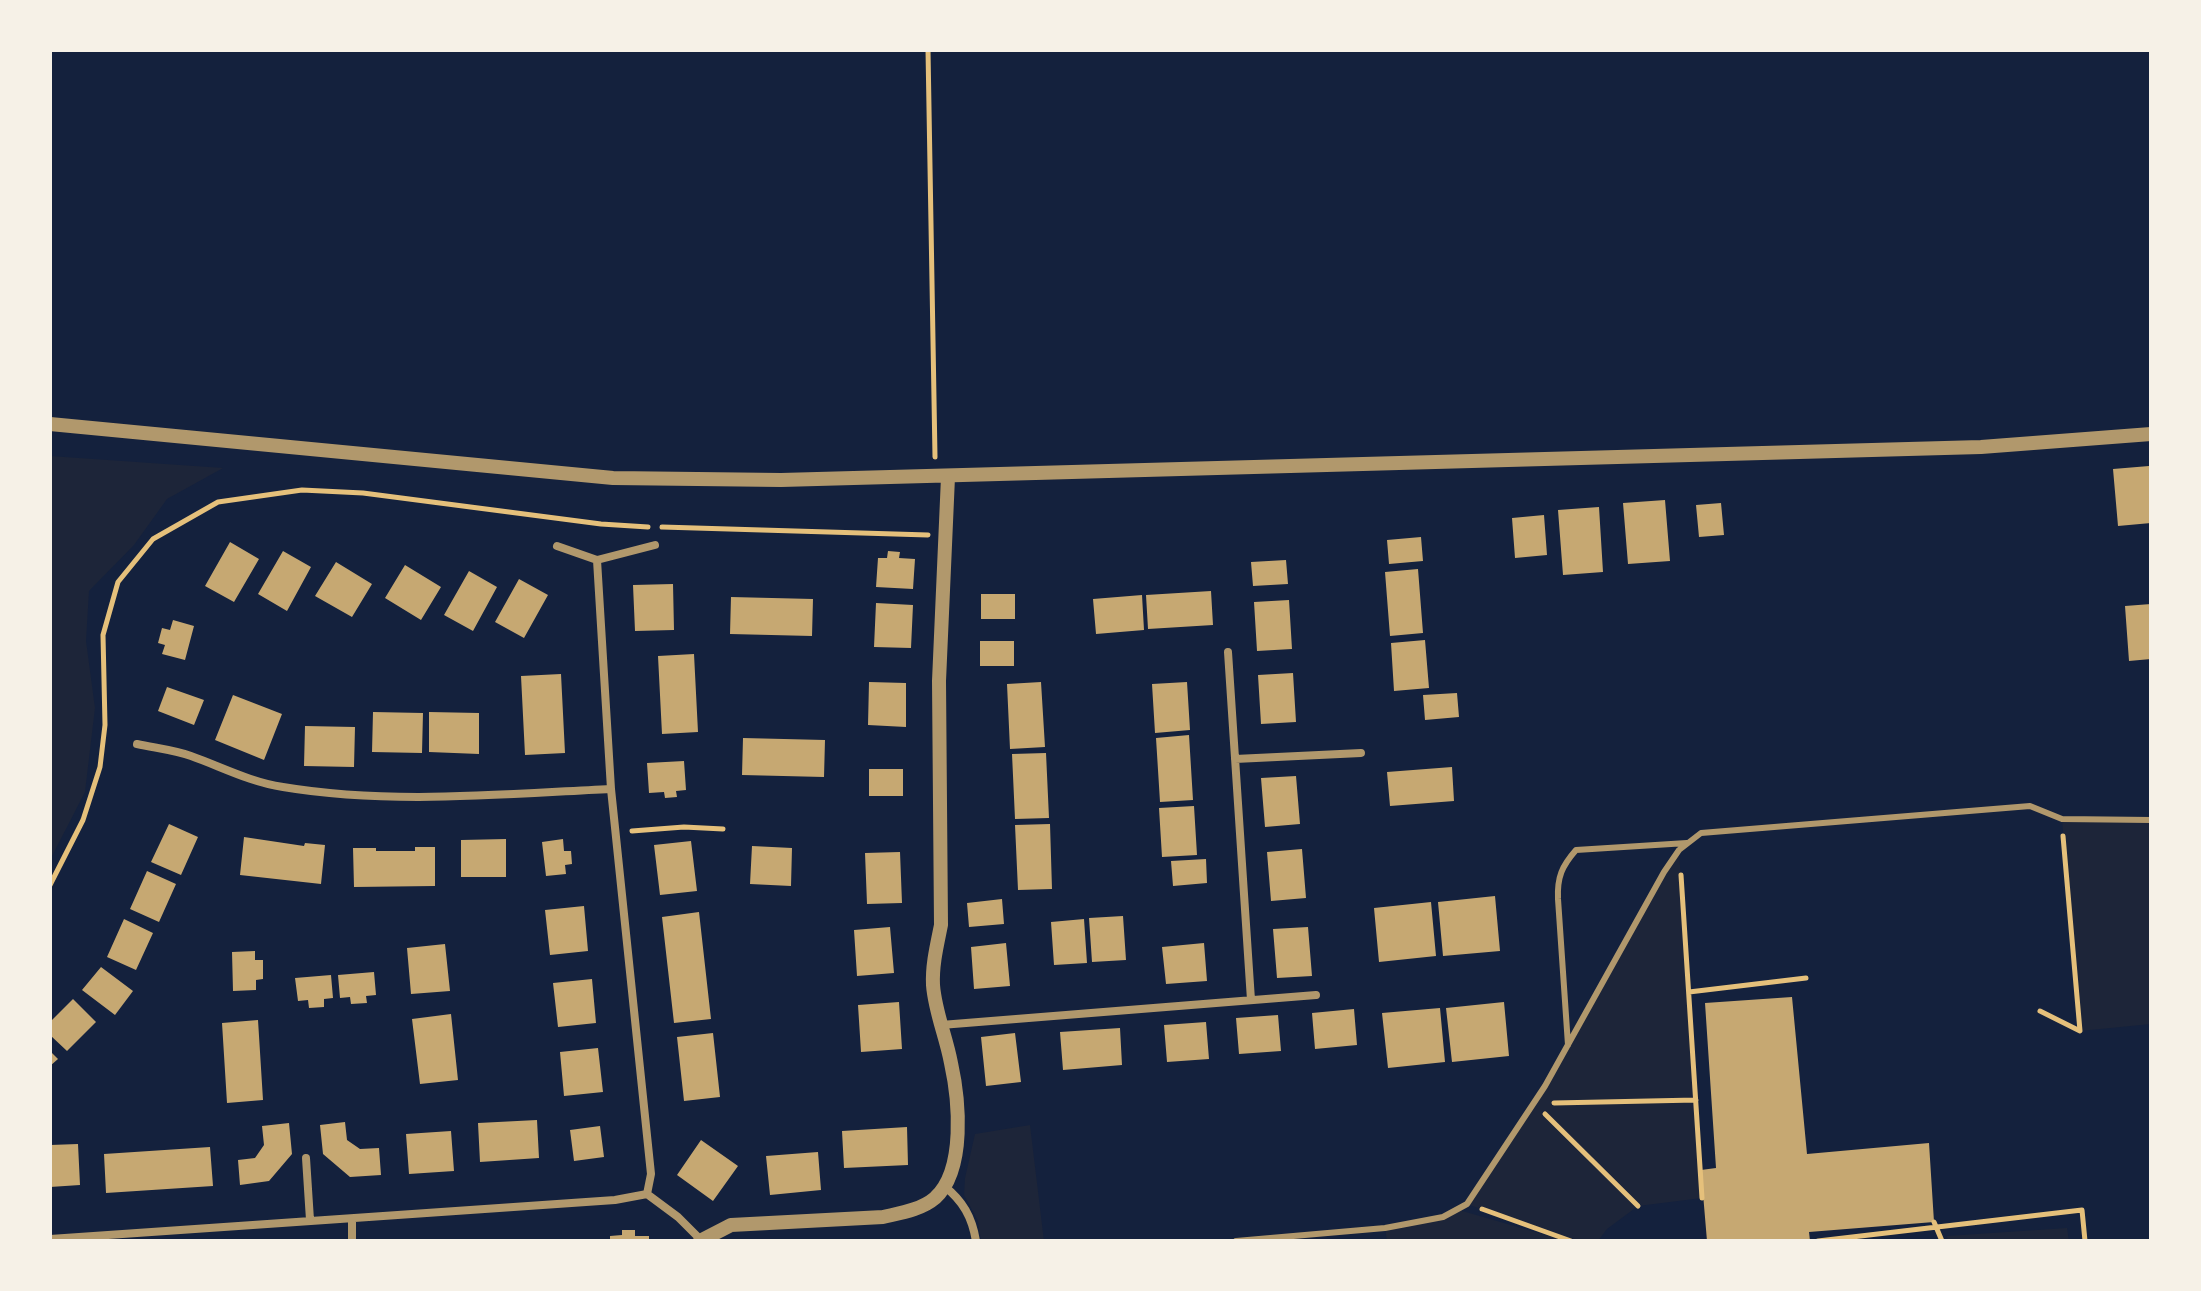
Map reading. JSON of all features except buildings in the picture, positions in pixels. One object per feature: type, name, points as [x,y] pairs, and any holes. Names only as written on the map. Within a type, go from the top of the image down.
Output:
[{"type":"street","points":[[50,424],[613,478],[781,480],[1965,448],[2151,434]]},
{"type":"street","points":[[50,1239],[615,1200],[647,1194],[678,1217],[700,1240],[731,1225],[883,1217],[919,1207],[934,1198],[944,1186],[955,1159],[958,1116],[951,1063],[940,1026],[933,984],[941,925],[939,681],[946,535],[942,474]]},
{"type":"street","points":[[557,546],[597,560],[655,545]]},
{"type":"street","points":[[597,560],[611,789],[651,1174],[647,1194]]},
{"type":"street","points":[[1228,652],[1251,1000]]},
{"type":"street","points":[[137,744],[189,755],[233,774],[282,787],[334,792],[424,798],[611,789]]},
{"type":"street","points":[[1235,759],[1361,753]]},
{"type":"street","points":[[940,1026],[1316,995]]},
{"type":"street","points":[[306,1158],[310,1220]]},
{"type":"street","points":[[944,1186],[959,1198],[973,1222],[976,1241]]},
{"type":"street","points":[[352,1219],[352,1241]]},
{"type":"lane","points":[[1236,1241],[1385,1228],[1443,1217],[1467,1204],[1568,1045],[1664,872],[1679,850],[1701,833],[2030,806],[2062,819],[2151,820]]},
{"type":"lane","points":[[1568,1045],[1557,891],[1560,871],[1576,850],[1688,843]]},
{"type":"path","points":[[928,50],[942,474]]},
{"type":"path","points":[[50,885],[83,820],[100,767],[105,725],[103,635],[118,582],[153,539],[218,502],[302,490],[423,499],[619,526],[946,535]]},
{"type":"path","points":[[2040,1011],[2080,1031],[2062,819]]},
{"type":"path","points":[[615,833],[684,827],[723,829]]},
{"type":"path","points":[[1679,850],[1702,1198]]},
{"type":"path","points":[[1689,992],[1806,978]]},
{"type":"path","points":[[1533,1103],[1696,1100]]},
{"type":"path","points":[[1533,1103],[1638,1206]]},
{"type":"path","points":[[1467,1204],[1571,1241]]},
{"type":"path","points":[[1818,1241],[1935,1224],[2082,1210],[2085,1241]]},
{"type":"path","points":[[1935,1224],[1942,1241]]},
{"type":"shaded area","points":[[50,456],[223,468],[167,499],[134,545],[89,591],[86,641],[95,708],[85,792],[50,860]]},
{"type":"shaded area","points":[[2062,819],[2151,820],[2151,1024],[2080,1031]]},
{"type":"shaded area","points":[[1679,850],[1702,1198],[1638,1206],[1607,1229],[1598,1241],[1571,1241],[1467,1204],[1533,1103]]},
{"type":"shaded area","points":[[1030,1125],[1044,1241],[981,1241],[978,1221],[964,1195],[975,1134]]},
{"type":"shaded area","points":[[1459,1210],[1566,1241],[1387,1241],[1385,1228],[1443,1217]]},
{"type":"shaded area","points":[[2067,1228],[2069,1241],[1948,1241],[1947,1236]]}]
